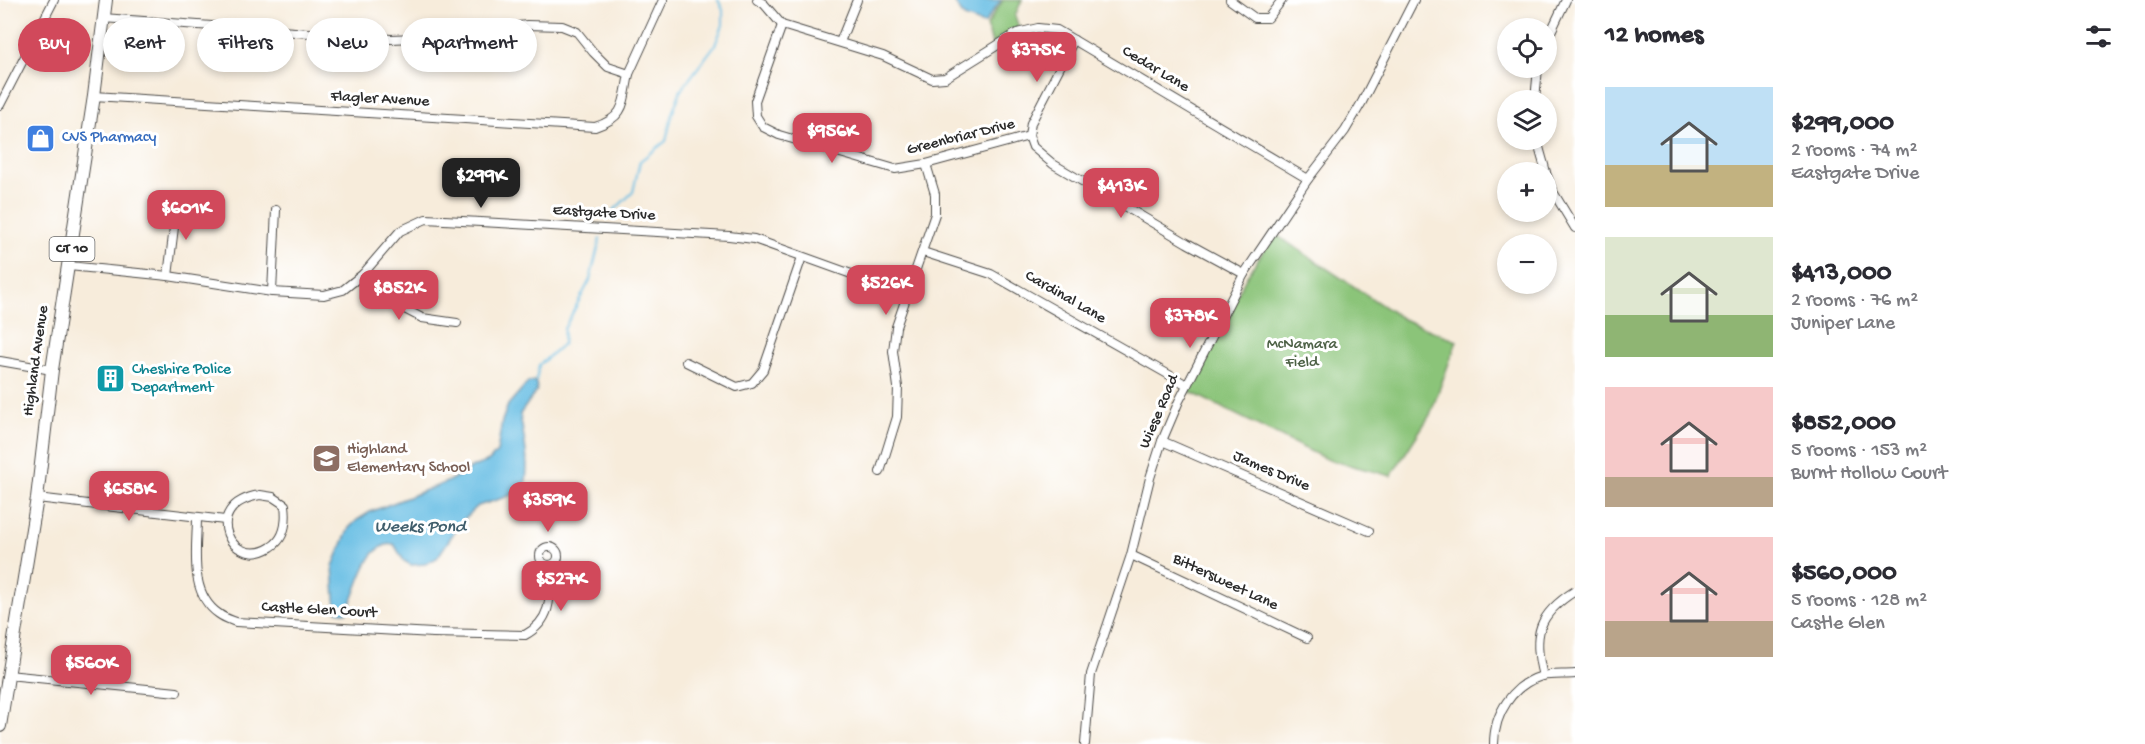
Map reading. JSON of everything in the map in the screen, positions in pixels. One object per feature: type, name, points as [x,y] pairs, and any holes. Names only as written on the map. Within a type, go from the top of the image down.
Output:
[{"type":"highway","name":"Highland Avenue","points":[[0,726],[37,498],[51,370],[69,266],[106,0]]},
{"type":"street","points":[[0,105],[54,0]]},
{"type":"street","points":[[185,24],[391,39],[527,25],[562,26],[578,32],[608,67],[629,74],[663,0]]},
{"type":"street","points":[[757,0],[764,4],[782,25]]},
{"type":"street","points":[[840,42],[857,0]]},
{"type":"street","points":[[1230,0],[1255,18],[1268,18],[1282,0]]},
{"type":"street","points":[[1557,19],[1566,0]]},
{"type":"street","name":"Wiese Road","points":[[1085,744],[1091,674],[1131,555],[1150,478],[1162,441],[1187,385],[1244,274],[1308,179],[1345,131],[1362,102],[1411,1]]},
{"type":"street","name":"Cedar Lane","points":[[782,25],[883,56],[932,79],[945,78],[1017,33],[1038,28],[1057,30],[1308,179]]},
{"type":"street","name":"Greenbriar Drive","points":[[782,25],[755,101],[756,116],[763,127],[779,135],[895,169],[926,164],[1029,136]]},
{"type":"street","points":[[1074,40],[1031,123],[1029,136],[1033,147],[1053,164],[1244,274]]},
{"type":"street","name":"Flagler Avenue","points":[[94,96],[595,127],[612,122],[622,108],[629,74]]},
{"type":"street","points":[[880,472],[897,417],[898,387],[893,351],[896,327],[935,214],[935,194],[926,164]]},
{"type":"street","points":[[1557,198],[1575,228]]},
{"type":"street","points":[[168,276],[177,203]]},
{"type":"street","points":[[272,292],[276,210]]},
{"type":"street","name":"Eastgate Drive","points":[[69,266],[168,276],[272,292],[324,295],[343,290],[363,274],[400,231],[426,219],[754,239],[907,294]]},
{"type":"street","name":"Cardinal Lane","points":[[922,252],[991,274],[1187,385]]},
{"type":"street","points":[[686,363],[737,387],[752,383],[763,370],[802,257]]},
{"type":"street","points":[[363,274],[393,303],[412,313],[422,318],[457,323]]},
{"type":"street","points":[[0,361],[51,370]]},
{"type":"street","name":"James Drive","points":[[1162,441],[1369,531]]},
{"type":"street","points":[[260,495],[273,497],[285,505],[286,522],[280,538],[274,546],[262,552],[251,553],[231,542],[226,532],[225,520],[229,510],[247,497],[260,495]]},
{"type":"street","points":[[37,498],[225,520]]},
{"type":"street","name":"Castle Glen Court","points":[[197,517],[197,577],[203,596],[219,614],[236,622],[434,633],[525,635],[535,629],[546,616],[551,600],[550,565]]},
{"type":"street","name":"Bittersweet Lane","points":[[1131,555],[1307,638]]},
{"type":"street","points":[[1544,676],[1538,634],[1541,625],[1550,610],[1575,591]]},
{"type":"street","points":[[1494,744],[1497,721],[1506,702],[1520,688],[1544,676],[1575,674]]},
{"type":"street","points":[[8,675],[177,692]]},
{"type":"green space","points":[[1003,0],[1022,0],[1015,16],[1019,28],[992,45],[987,25]]},
{"type":"green space","name":"McNamara Field","points":[[1275,234],[1403,319],[1457,341],[1430,415],[1391,476],[1326,459],[1188,391],[1248,274]]},
{"type":"water","points":[[953,0],[1001,0],[984,24],[964,17]]},
{"type":"water","name":"Weeks Pond","points":[[536,381],[537,390],[520,414],[527,460],[525,487],[512,495],[478,506],[461,522],[437,558],[425,564],[411,565],[404,561],[394,544],[376,551],[363,571],[346,613],[337,611],[333,566],[349,528],[370,512],[447,482],[489,461],[497,452],[502,421],[508,405],[528,382]]},
{"type":"waterway","points":[[609,215],[633,192],[640,161],[666,141],[672,114],[681,90],[715,45],[723,25],[723,10],[718,0]]},
{"type":"waterway","points":[[536,381],[539,365],[563,344],[564,329],[590,280],[600,239]]},
{"type":"place","name":"CVS Pharmacy","points":[[41,138]]},
{"type":"place","name":"Cheshire Police Department","points":[[111,379]]},
{"type":"place","name":"Highland Elementary School","points":[[326,459]]}]
